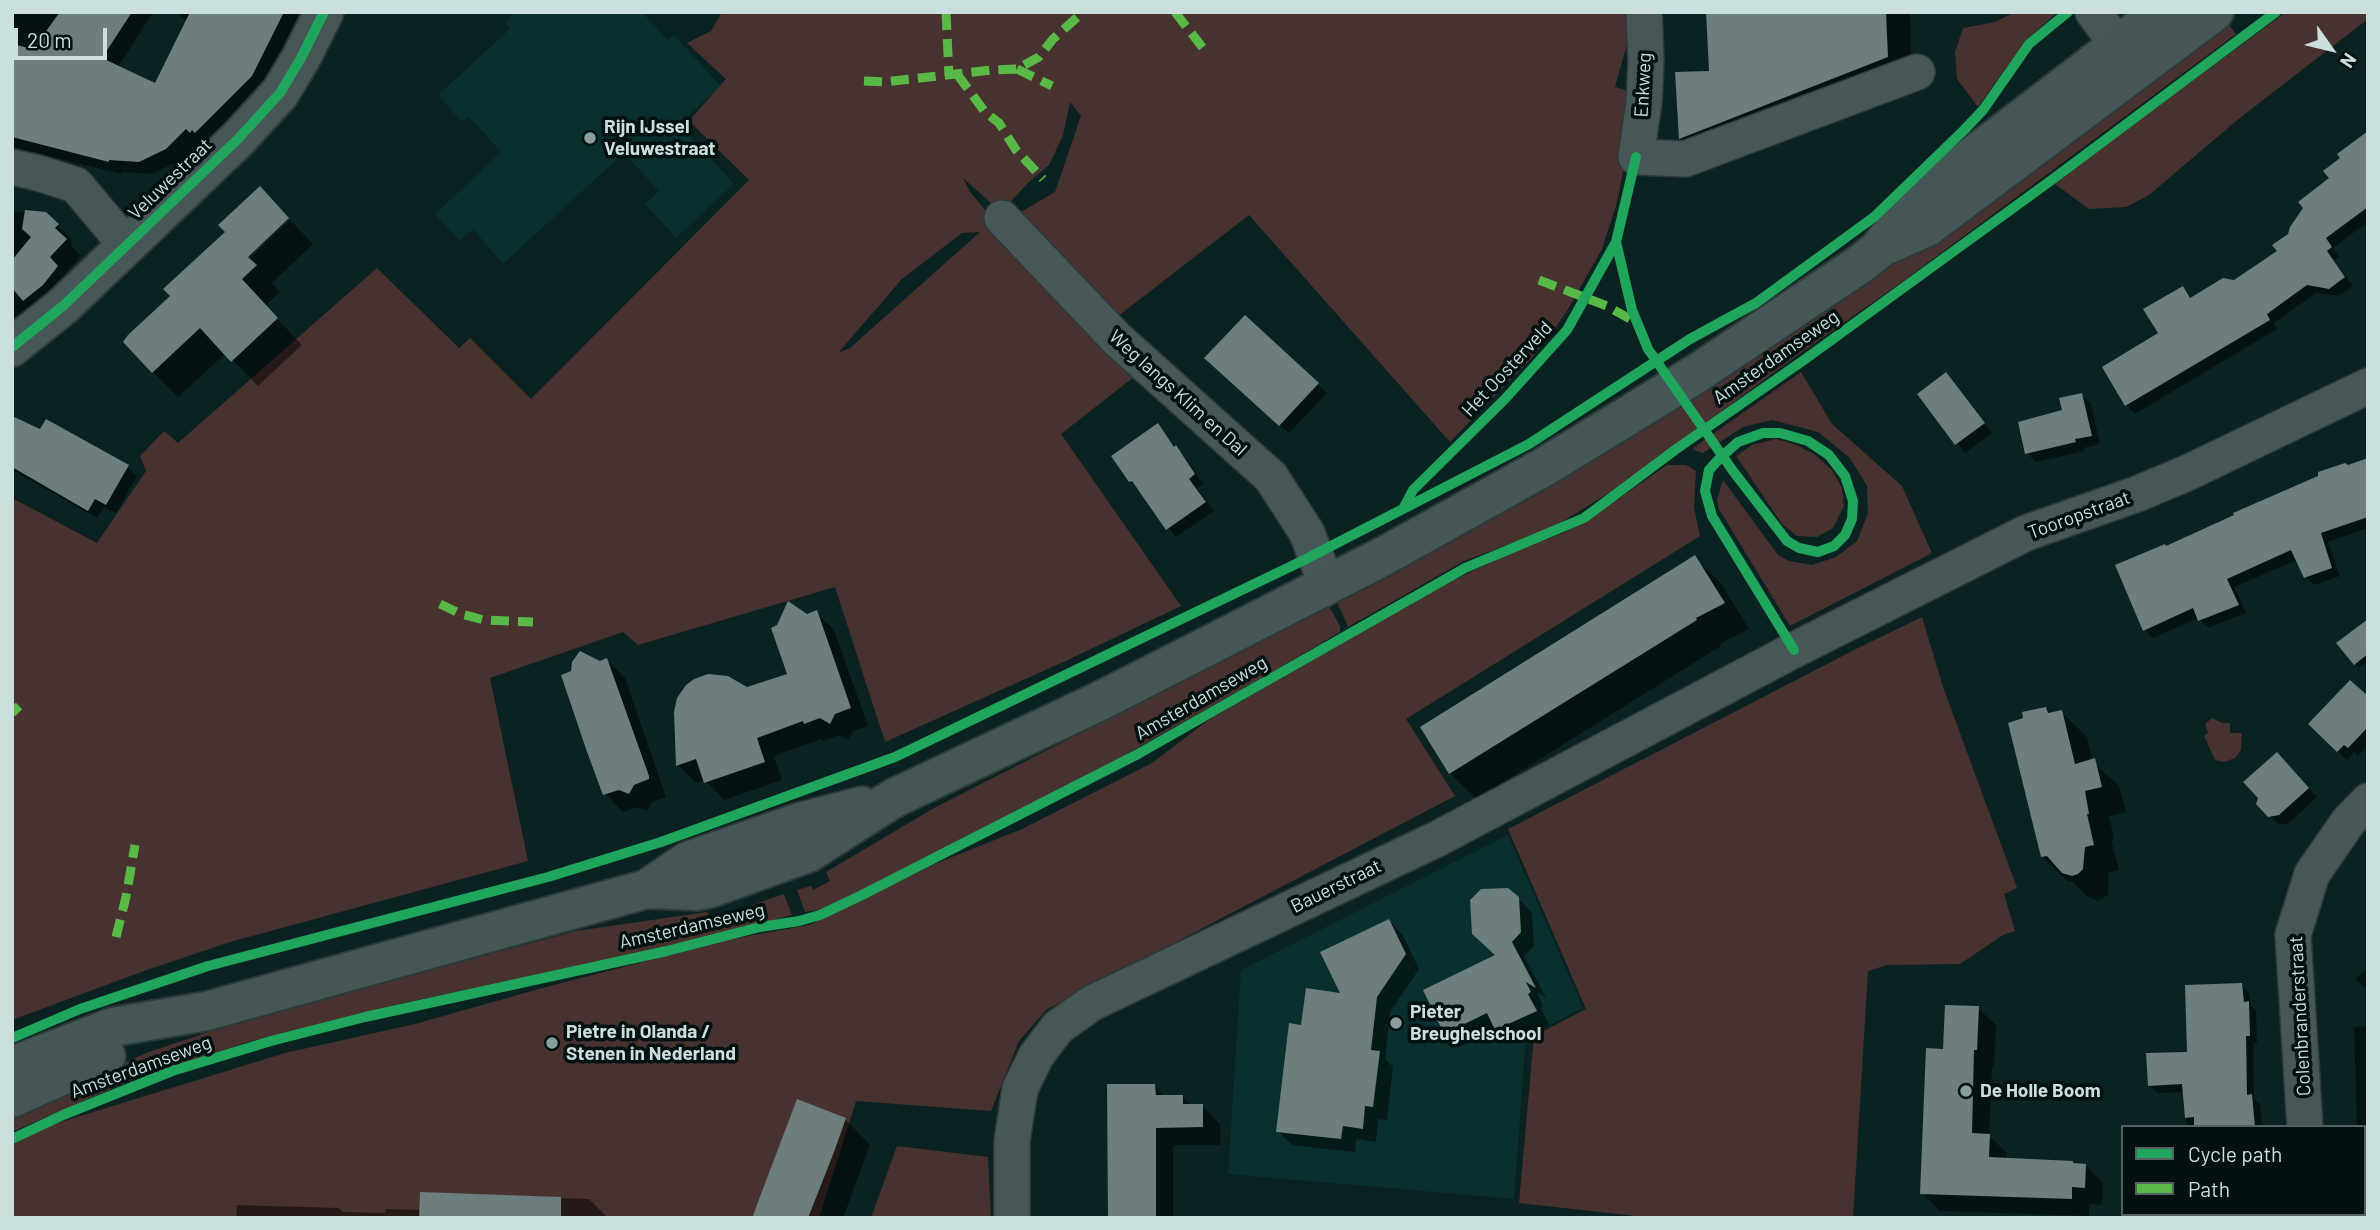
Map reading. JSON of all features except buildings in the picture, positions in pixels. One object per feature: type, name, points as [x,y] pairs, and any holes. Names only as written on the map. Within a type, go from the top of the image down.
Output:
[{"type":"main road","name":"Amsterdamseweg","points":[[2128,58],[2161,12]]},
{"type":"main road","name":"Amsterdamseweg","points":[[12,1066],[113,1027],[207,1011],[647,889],[697,891],[711,888],[808,853],[894,798],[1100,701],[1327,586],[1544,467],[1661,396],[1849,272],[1878,250],[1923,194],[2128,58],[2214,12]]},
{"type":"main road","name":"Amsterdamseweg","points":[[12,1098],[141,1041],[179,1016]]},
{"type":"street","name":"Veluwestraat","points":[[12,347],[63,306],[238,139],[279,93],[301,58],[324,12]]},
{"type":"street","name":"Enkweg","points":[[1644,12],[1644,102],[1636,157],[1685,159],[1917,72]]},
{"type":"street","points":[[2093,12],[2128,58]]},
{"type":"street","points":[[12,167],[76,185],[127,246]]},
{"type":"street","name":"Weg langs Klim en Dal","points":[[1002,218],[1117,339],[1271,477],[1307,533],[1327,586]]},
{"type":"street","name":"Tooropstraat","points":[[1794,650],[2026,533],[2137,494],[2187,473],[2368,386]]},
{"type":"street","name":"Bauerstraat","points":[[1012,1218],[1012,1141],[1020,1089],[1036,1056],[1058,1027],[1092,1003],[1437,839],[1794,650]]},
{"type":"street","name":"Colenbranderstraat","points":[[2305,1125],[2293,935],[2312,874],[2348,822],[2368,801]]},
{"type":"shaded area","name":"Rijn IJssel Veluwestraat","points":[[515,12],[642,12],[668,40],[674,35],[721,86],[679,124],[734,184],[676,238],[645,204],[659,191],[624,153],[503,264],[473,229],[459,241],[435,214],[501,152],[469,117],[462,122],[438,95],[510,29],[505,22]]},
{"type":"shaded area","points":[[722,12],[1636,12],[1615,87],[1632,92],[1625,163],[1616,206],[1602,249],[1551,334],[1530,360],[1450,442],[1249,215],[1113,320],[1014,216],[1055,192],[1081,116],[1070,102],[1063,135],[1049,165],[1001,212],[963,178],[970,192],[996,223],[1139,373],[1061,434],[1181,606],[885,742],[835,587],[638,645],[623,632],[490,678],[528,861],[230,942],[12,1020],[12,498],[97,543],[146,471],[140,456],[164,431],[178,443],[377,268],[459,348],[470,338],[531,399],[749,180],[689,121],[726,79],[687,43],[711,31]],"holes":[[[980,232],[850,348],[838,353],[902,279],[962,233]]]},
{"type":"shaded area","points":[[2015,12],[2058,12],[2025,41],[1978,107],[1957,79],[1955,52],[1963,28],[1995,22]]},
{"type":"shaded area","points":[[2286,12],[2368,12],[2368,19],[2241,117],[2149,195],[2126,207],[2089,209],[2055,184],[2109,142]]},
{"type":"shaded area","points":[[2222,16],[2236,34],[1906,279],[1620,486],[1552,528],[1464,561],[1348,627],[1337,602],[1634,434],[1763,353],[1897,260]]},
{"type":"shaded area","points":[[1801,372],[1832,424],[1902,486],[1932,553],[1790,626],[1719,509],[1717,500],[1723,480],[1778,555],[1789,561],[1812,565],[1836,557],[1857,541],[1868,513],[1867,486],[1850,458],[1818,432],[1772,420],[1743,427],[1703,453],[1693,448]]},
{"type":"shaded area","points":[[1776,439],[1814,454],[1832,470],[1842,488],[1844,506],[1833,528],[1817,537],[1797,536],[1782,524],[1736,456],[1752,445]]},
{"type":"shaded area","points":[[1667,465],[1686,465],[1696,471],[1694,508],[1700,536],[1406,719],[1455,796],[1046,1010],[1019,1041],[991,1111],[856,1101],[819,1218],[12,1218],[12,1145],[51,1125],[285,1053],[415,1024],[732,939],[809,925],[937,863],[1022,829],[1152,763],[1207,721],[1443,585],[1509,554],[1563,533],[1592,517]]},
{"type":"shaded area","points":[[1329,606],[1340,626],[1340,632],[1279,668],[1116,760],[837,903],[805,912],[797,890],[811,886],[813,890],[830,881],[826,872],[934,808]]},
{"type":"shaded area","points":[[1922,617],[1943,687],[2017,888],[2004,894],[2015,931],[2003,935],[1960,964],[1887,965],[1868,971],[1853,1218],[1654,1218],[1519,1203],[1534,1036],[1586,1009],[1508,829]]},
{"type":"shaded area","points":[[2212,718],[2222,723],[2230,723],[2230,733],[2242,733],[2241,750],[2235,758],[2224,762],[2215,760],[2204,736],[2208,733],[2205,724]]},
{"type":"shaded area","name":"Pieter Breughelschool","points":[[1508,835],[1583,1008],[1526,1037],[1514,1199],[1228,1174],[1241,970]]},
{"type":"shaded area","points":[[784,894],[792,915],[683,944],[403,1003],[248,1042],[137,1078],[12,1132],[12,1113],[149,1052],[232,1024],[576,931],[707,912],[712,919]]},
{"type":"shaded area","points":[[897,1146],[988,1157],[991,1218],[871,1218]]},
{"type":"marked path","points":[[946,12],[949,76]]},
{"type":"marked path","points":[[864,81],[885,82],[1017,69],[1039,57],[1053,39],[1083,12]]},
{"type":"marked path","points":[[1175,12],[1206,52]]},
{"type":"marked path","points":[[1017,69],[1052,86]]},
{"type":"marked path","points":[[957,74],[985,112],[999,123],[1016,150],[1043,179]]},
{"type":"marked path","points":[[1539,280],[1607,306],[1637,323]]},
{"type":"marked path","points":[[440,604],[461,614],[484,620],[533,622]]},
{"type":"marked path","points":[[12,713],[19,706]]},
{"type":"marked path","points":[[116,937],[135,845]]},
{"type":"cycle path","points":[[12,347],[63,306],[238,139],[280,93],[324,12]]},
{"type":"cycle path","points":[[12,1038],[80,1009],[208,966],[548,877],[661,842],[895,757],[1302,561],[1529,444],[1690,339],[1756,303],[1874,217],[1983,110],[2029,44],[2068,12]]},
{"type":"cycle path","points":[[12,1139],[63,1115],[172,1071],[271,1041],[365,1017],[667,951],[760,927],[799,921],[820,915],[862,895],[1138,754],[1465,568],[1584,518],[2053,179],[2276,12]]},
{"type":"cycle path","name":"Het Oosterveld","points":[[1403,509],[1413,490],[1505,399],[1567,330],[1616,242],[1636,157]]},
{"type":"cycle path","points":[[1616,242],[1632,310],[1648,349],[1733,471],[1787,541],[1799,548],[1818,552],[1834,546],[1845,535],[1852,519],[1853,501],[1845,476],[1829,455],[1808,441],[1780,433],[1763,433],[1738,442],[1720,458],[1709,470],[1705,491],[1712,516],[1794,650]]},
{"type":"place","name":"Rijn IJssel Veluwestraat","points":[[590,138]]},
{"type":"place","name":"Pieter Breughelschool","points":[[1396,1023]]},
{"type":"place","name":"Pietre in Olanda / Stenen in Nederland","points":[[552,1043]]},
{"type":"place","name":"De Holle Boom","points":[[1966,1091]]}]
